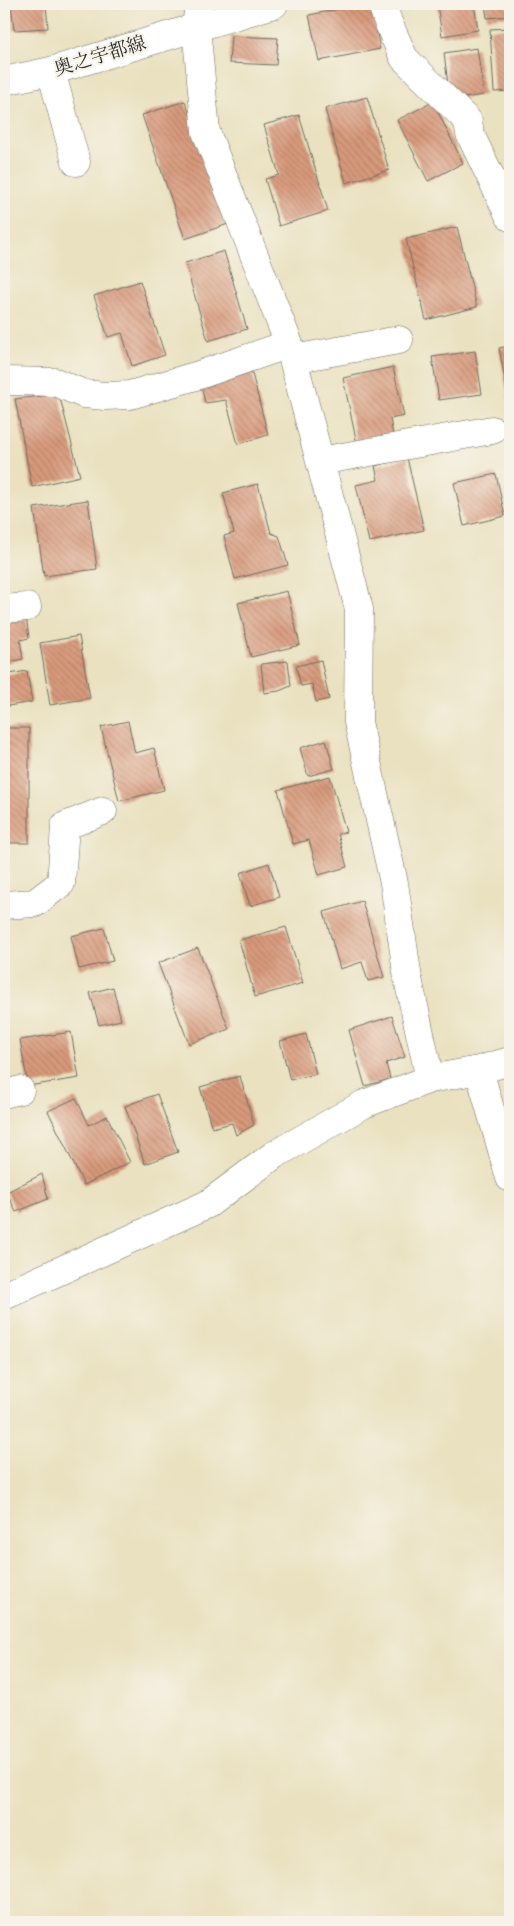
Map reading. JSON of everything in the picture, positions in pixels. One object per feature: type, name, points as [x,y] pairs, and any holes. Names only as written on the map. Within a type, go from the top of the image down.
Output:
[{"type":"street","name":"奥之宇都線","points":[[4,81],[51,71],[197,15],[274,4]]},
{"type":"street","points":[[382,4],[404,58],[468,121],[470,134],[510,216]]},
{"type":"street","points":[[197,15],[206,132],[291,352],[359,609],[358,722],[394,883],[408,979],[430,1079]]},
{"type":"street","points":[[51,71],[76,162]]},
{"type":"street","points":[[4,381],[55,382],[84,394],[105,396],[130,395],[198,375],[291,352],[399,340]]},
{"type":"street","points":[[320,461],[492,430]]},
{"type":"street","points":[[4,905],[35,903],[61,883],[65,826],[103,811]]},
{"type":"street","points":[[4,1296],[208,1204],[274,1155],[364,1104],[430,1079],[479,1070],[510,1061]]},
{"type":"street","points":[[479,1070],[510,1178]]},
{"type":"building","points":[[11,4],[46,4],[48,28],[14,30]]},
{"type":"building","points":[[371,4],[380,49],[319,61],[309,15]]},
{"type":"building","points":[[437,4],[474,4],[478,30],[442,36]]},
{"type":"building","points":[[485,4],[508,4],[510,16],[487,18]]},
{"type":"building","points":[[510,28],[510,91],[494,92],[490,29]]},
{"type":"building","points":[[231,36],[278,38],[276,65],[229,63]]},
{"type":"building","points":[[477,48],[484,95],[450,100],[444,53]]},
{"type":"building","points":[[367,97],[389,170],[346,183],[325,109]]},
{"type":"building","points":[[185,101],[228,224],[185,239],[142,115]]},
{"type":"building","points":[[433,102],[463,163],[428,181],[397,120]]},
{"type":"building","points":[[299,115],[328,211],[279,226],[265,179],[279,175],[264,125]]},
{"type":"building","points":[[457,227],[477,307],[426,320],[406,239]]},
{"type":"building","points":[[224,251],[247,329],[208,341],[185,263]]},
{"type":"building","points":[[140,281],[165,355],[132,366],[122,333],[108,337],[94,296]]},
{"type":"building","points":[[510,346],[510,402],[509,402],[499,348]]},
{"type":"building","points":[[475,351],[482,394],[439,400],[432,357]]},
{"type":"building","points":[[249,362],[268,435],[238,444],[226,400],[205,403],[199,375]]},
{"type":"building","points":[[393,367],[404,416],[390,419],[393,435],[357,444],[343,378]]},
{"type":"building","points":[[59,394],[80,476],[32,487],[15,399]]},
{"type":"building","points":[[407,458],[424,530],[369,542],[356,485],[378,480],[375,466]]},
{"type":"building","points":[[496,474],[505,516],[464,526],[454,483]]},
{"type":"building","points":[[258,484],[271,533],[279,536],[288,565],[235,579],[224,536],[234,533],[223,493]]},
{"type":"building","points":[[88,500],[97,569],[44,576],[34,508]]},
{"type":"building","points":[[287,591],[300,645],[251,657],[238,603]]},
{"type":"building","points":[[26,616],[29,638],[20,640],[23,659],[4,663],[4,620]]},
{"type":"building","points":[[79,636],[90,698],[50,705],[40,643]]},
{"type":"building","points":[[321,660],[329,699],[316,702],[312,684],[301,686],[296,666]]},
{"type":"building","points":[[288,661],[291,686],[279,691],[264,693],[261,664]]},
{"type":"building","points":[[27,671],[32,702],[8,706],[4,675]]},
{"type":"building","points":[[128,721],[135,753],[154,748],[164,790],[119,801],[101,727]]},
{"type":"building","points":[[4,728],[29,728],[29,843],[4,843]]},
{"type":"building","points":[[326,740],[334,769],[308,776],[300,748]]},
{"type":"building","points":[[330,776],[346,832],[338,834],[347,867],[319,875],[309,840],[293,844],[278,790]]},
{"type":"building","points":[[269,863],[279,897],[250,906],[240,873]]},
{"type":"building","points":[[362,901],[384,977],[368,981],[362,962],[340,969],[324,912]]},
{"type":"building","points":[[286,927],[303,983],[255,997],[239,940]]},
{"type":"building","points":[[104,928],[113,961],[79,969],[71,936]]},
{"type":"building","points":[[198,948],[229,1029],[189,1044],[158,963]]},
{"type":"building","points":[[113,987],[121,1020],[99,1025],[90,993]]},
{"type":"building","points":[[392,1016],[405,1057],[386,1063],[390,1079],[365,1086],[349,1030]]},
{"type":"building","points":[[71,1032],[79,1078],[28,1086],[20,1040]]},
{"type":"building","points":[[306,1034],[316,1074],[290,1080],[280,1041]]},
{"type":"building","points":[[240,1076],[254,1125],[236,1135],[232,1123],[212,1128],[200,1087]]},
{"type":"building","points":[[157,1094],[178,1152],[145,1164],[125,1106]]},
{"type":"building","points":[[76,1098],[89,1125],[107,1116],[130,1162],[84,1185],[48,1111]]},
{"type":"building","points":[[42,1174],[48,1199],[16,1212],[7,1192]]}]
